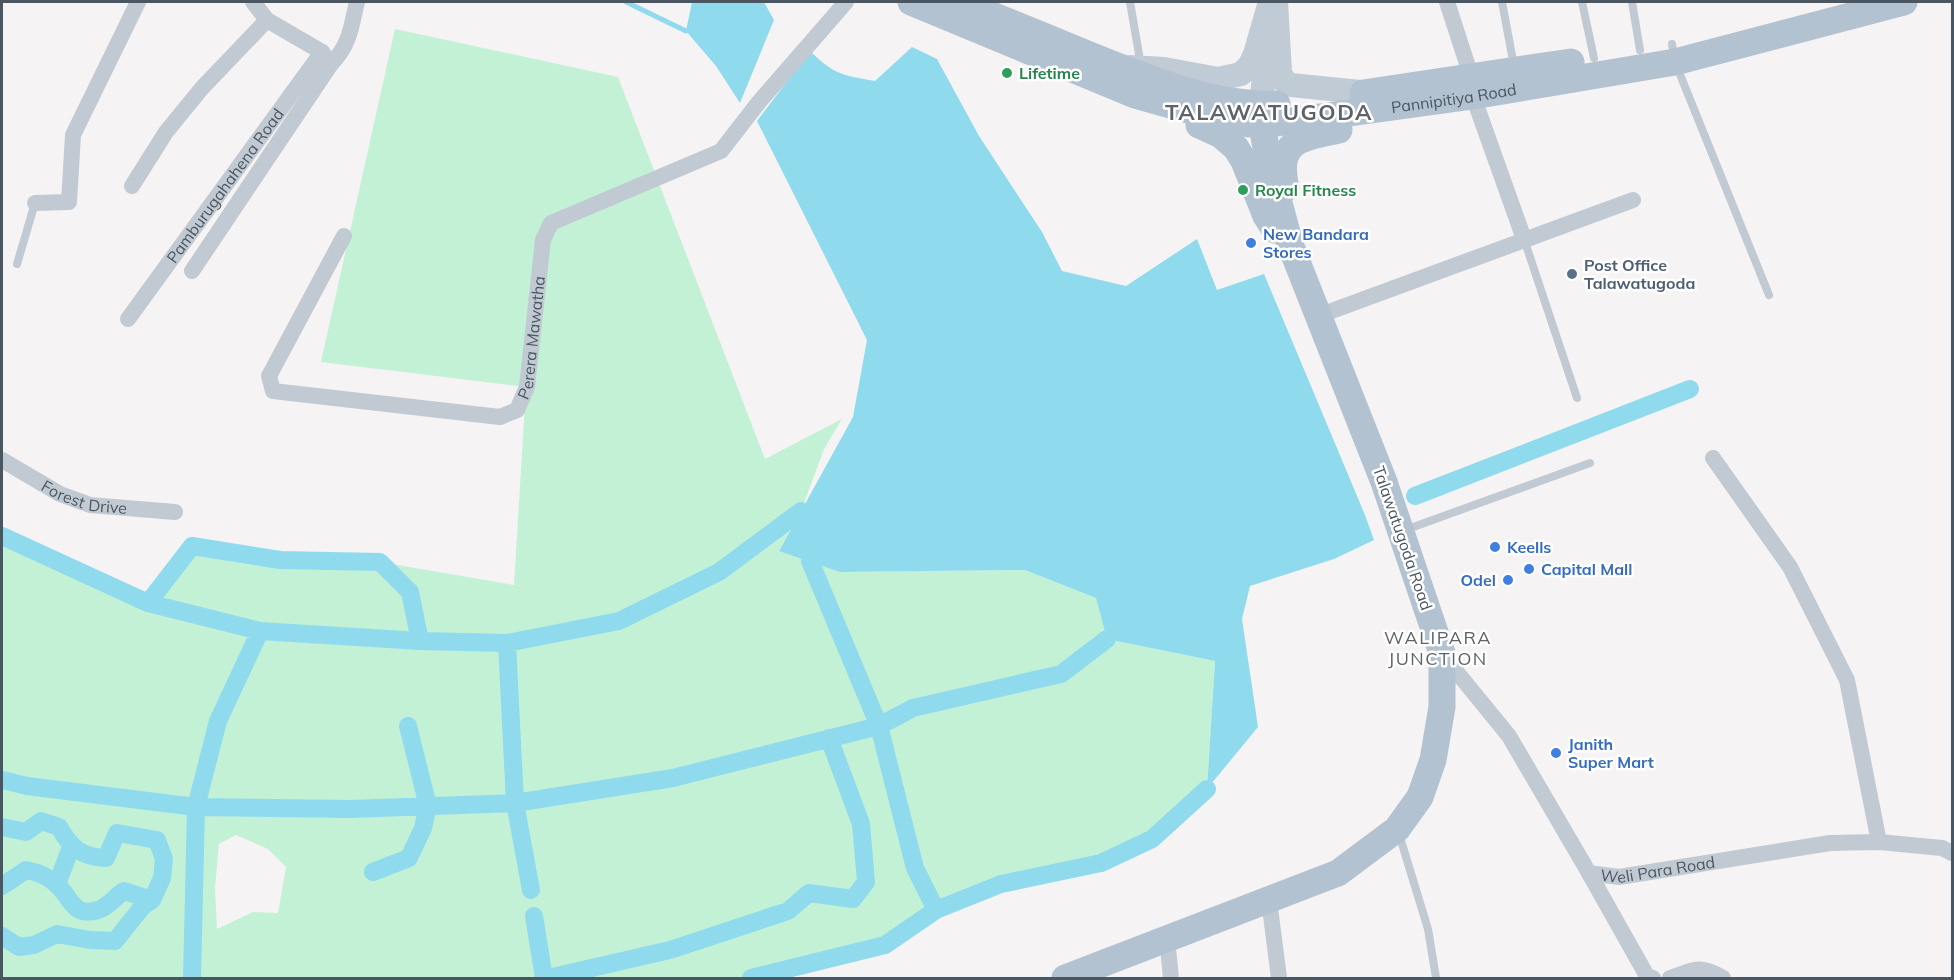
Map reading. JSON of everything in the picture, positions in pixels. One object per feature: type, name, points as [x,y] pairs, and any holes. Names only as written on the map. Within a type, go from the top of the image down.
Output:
[{"type":"main road","name":"Pannipitiya Road","points":[[911,2],[1135,95],[1144,81]]},
{"type":"main road","name":"Pannipitiya Road","points":[[959,2],[1113,64],[1231,122],[1262,115],[1299,102],[1370,93],[1472,86],[1674,53],[1904,2]]},
{"type":"main road","points":[[1144,81],[1182,71],[1218,79],[1241,74],[1250,65],[1255,54],[1273,2]]},
{"type":"main road","points":[[1273,2],[1280,72],[1284,81],[1291,85],[1370,93]]},
{"type":"main road","points":[[1262,115],[1273,2]]},
{"type":"main road","name":"Pannipitiya Road","points":[[1262,115],[1409,106],[1515,70],[1640,50],[1674,53],[1836,2]]},
{"type":"main road","points":[[1144,81],[1236,148],[1250,175],[1266,216],[1299,269]]},
{"type":"main road","points":[[1299,269],[1292,213],[1282,173],[1283,158],[1288,148],[1297,140],[1376,122],[1409,106]]},
{"type":"main road","name":"Talawatugoda Road","points":[[1065,978],[1338,873],[1397,829],[1420,798],[1434,760],[1442,707],[1442,653],[1402,531],[1357,411],[1299,269],[1277,202],[1262,115]]},
{"type":"street","points":[[35,203],[69,202],[73,135],[138,2]]},
{"type":"street","points":[[253,2],[267,20],[326,58]]},
{"type":"street","name":"Pamburugahahena Road","points":[[128,319],[326,58],[342,53],[357,2]]},
{"type":"street","name":"Perera Mawatha","points":[[344,236],[269,376],[273,391],[500,417],[517,410],[526,387],[543,240],[551,223],[721,151],[759,102],[846,2]]},
{"type":"street","points":[[1447,2],[1472,86],[1524,240]]},
{"type":"street","points":[[132,186],[180,114],[267,20]]},
{"type":"street","name":"Pamburugahahena Road","points":[[192,271],[326,58]]},
{"type":"street","points":[[1317,316],[1633,200]]},
{"type":"street","points":[[1713,458],[1790,567],[1847,680],[1880,843]]},
{"type":"street","name":"Forest Drive","points":[[2,460],[60,494],[90,505],[175,512]]},
{"type":"street","name":"Weli Para Road","points":[[1442,653],[1509,736],[1589,873],[1619,877],[1830,843],[1880,843],[1942,848],[1953,853]]},
{"type":"street","points":[[1589,873],[1647,975],[1653,978]]},
{"type":"street","points":[[1269,900],[1279,978]]},
{"type":"street","points":[[1167,938],[1171,978]]},
{"type":"street","points":[[1670,978],[1699,969],[1710,970],[1723,978]]},
{"type":"lane","points":[[1130,2],[1144,81]]},
{"type":"lane","points":[[1502,2],[1515,70]]},
{"type":"lane","points":[[1582,2],[1594,58]]},
{"type":"lane","points":[[1632,2],[1640,50]]},
{"type":"lane","points":[[1674,53],[1769,295]]},
{"type":"lane","points":[[17,264],[35,203]]},
{"type":"lane","points":[[1524,240],[1577,398]]},
{"type":"lane","points":[[1402,531],[1590,463]]},
{"type":"lane","points":[[1397,829],[1428,929],[1436,978]]},
{"type":"green space","points":[[395,29],[618,77],[765,459],[842,419],[824,449],[801,511],[779,550],[840,572],[1025,570],[1096,598],[1108,639],[1215,661],[1207,789],[1152,839],[1101,863],[1001,884],[936,910],[885,945],[751,978],[2,978],[2,535],[146,592],[192,546],[280,560],[380,562],[514,585],[526,387],[321,362]],"holes":[[[236,835],[268,849],[286,867],[278,913],[253,912],[217,929],[215,888],[219,844]]]},
{"type":"water","points":[[692,2],[764,2],[774,20],[740,103],[716,66],[686,31]]},
{"type":"water","points":[[912,47],[937,59],[979,136],[1042,232],[1062,271],[1126,286],[1197,239],[1217,290],[1264,274],[1365,515],[1374,540],[1334,559],[1250,586],[1242,619],[1258,727],[1207,789],[1215,661],[1107,639],[1096,598],[1025,570],[840,572],[779,551],[853,417],[867,340],[757,121],[810,51],[826,65],[840,73],[875,81]]},
{"type":"waterway","points":[[626,2],[686,31]]},
{"type":"waterway","points":[[1415,496],[1690,389]]},
{"type":"waterway","points":[[2,536],[148,603],[260,631],[420,641],[507,643],[619,621],[719,572],[801,511]]},
{"type":"waterway","points":[[148,603],[192,546],[280,560],[380,562],[410,592],[420,641]]},
{"type":"waterway","points":[[810,561],[879,726],[915,868],[936,910],[1001,884],[1101,863],[1152,839],[1207,789]]},
{"type":"waterway","points":[[192,978],[196,807],[218,721],[260,631]]},
{"type":"waterway","points":[[2,780],[27,786],[196,807],[350,809],[515,803],[673,778],[879,726],[913,708],[1061,674],[1107,639]]},
{"type":"waterway","points":[[507,643],[515,803],[531,890]]},
{"type":"waterway","points":[[373,872],[409,858],[423,828],[428,806],[408,726]]},
{"type":"waterway","points":[[548,978],[670,950],[788,911],[809,893],[853,899],[866,882],[861,824],[829,738]]},
{"type":"waterway","points":[[2,827],[26,832],[41,821],[59,827],[68,841],[83,853],[106,858],[117,833],[157,840],[164,859],[162,878],[152,900],[143,906],[115,941],[90,940],[57,934],[34,945],[19,947],[2,936]]},
{"type":"waterway","points":[[57,884],[71,847]]},
{"type":"waterway","points":[[2,886],[26,870],[52,880],[72,904],[82,911],[101,909],[124,891],[152,900]]},
{"type":"waterway","points":[[751,978],[885,945],[936,910]]},
{"type":"waterway","points":[[534,916],[544,978]]},
{"type":"place","name":"Lifetime","points":[[1007,73]]},
{"type":"place","name":"Royal Fitness","points":[[1243,190]]},
{"type":"place","name":"New Bandara Stores","points":[[1251,243]]},
{"type":"place","name":"Post Office Talawatugoda","points":[[1572,274]]},
{"type":"place","name":"Keells","points":[[1495,547]]},
{"type":"place","name":"Capital Mall","points":[[1529,569]]},
{"type":"place","name":"Odel","points":[[1508,580]]},
{"type":"place","name":"Janith Super Mart","points":[[1556,753]]},
{"type":"district","name":"TALAWATUGODA","points":[[1269,112]]},
{"type":"district","name":"WALIPARA JUNCTION","points":[[1438,647]]}]
